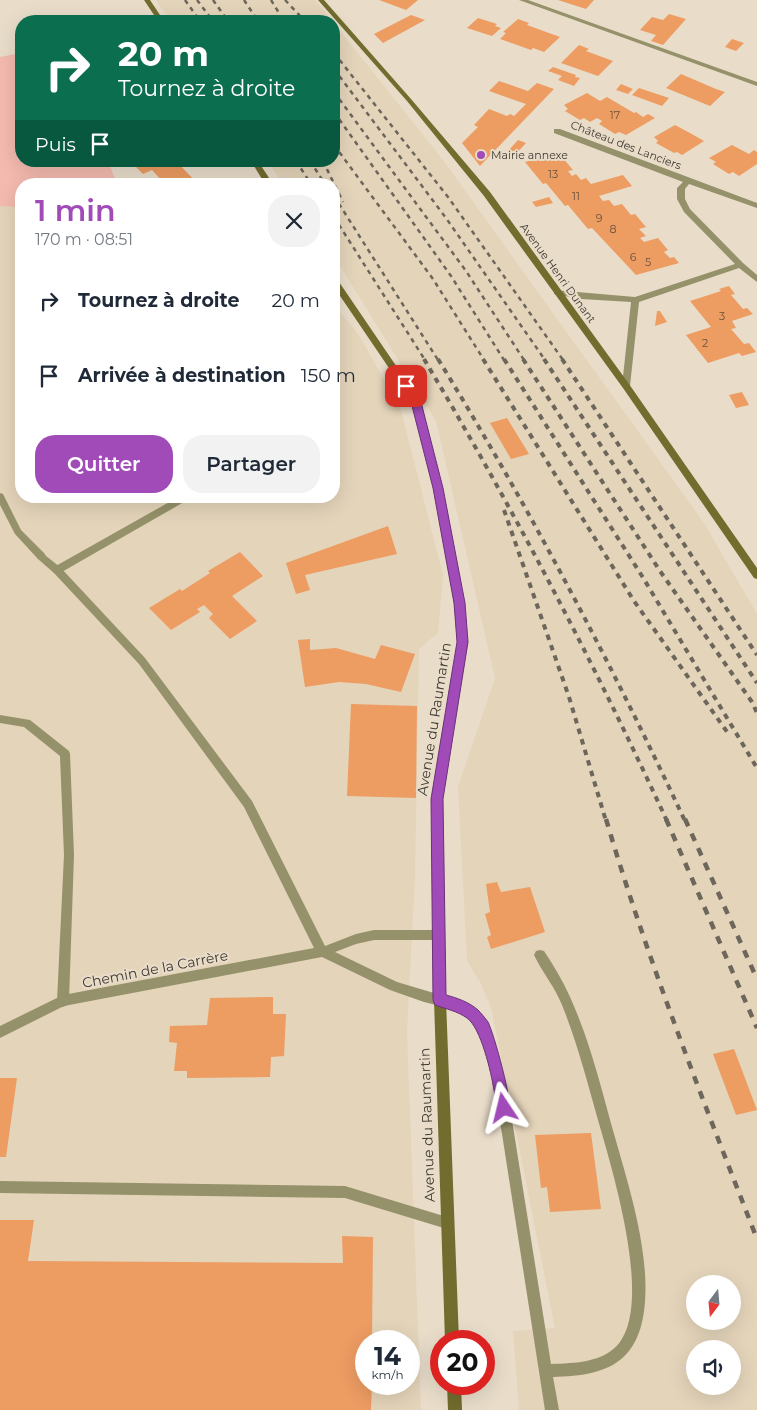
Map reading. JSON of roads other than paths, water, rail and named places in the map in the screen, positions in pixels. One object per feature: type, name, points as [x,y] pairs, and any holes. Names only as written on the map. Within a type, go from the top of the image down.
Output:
[{"type":"street","points":[[147,0],[157,15]]},
{"type":"street","name":"Avenue Henri Dunant","points":[[321,0],[334,15]]},
{"type":"street","points":[[522,0],[757,84]]},
{"type":"street","name":"Avenue Henri Dunant","points":[[340,22],[409,100],[487,194],[626,386],[757,575]]},
{"type":"street","name":"Château des Lanciers","points":[[557,131],[757,206]]},
{"type":"street","points":[[258,167],[265,178]]},
{"type":"street","points":[[688,181],[681,188],[681,199],[687,210],[740,265],[757,279]]},
{"type":"street","points":[[557,292],[581,296],[636,300],[740,265]]},
{"type":"street","name":"Avenue du Raumartin","points":[[340,290],[416,402],[438,488],[459,603],[463,642],[437,799],[438,935],[452,1330]]},
{"type":"street","points":[[626,386],[636,300]]},
{"type":"street","points":[[0,496],[18,532],[57,570],[142,661],[248,804],[322,952],[348,962],[405,992],[423,998],[455,1004],[473,1014],[483,1026],[501,1089],[552,1410]]},
{"type":"street","points":[[57,570],[176,503]]},
{"type":"street","points":[[0,719],[26,723],[65,754],[69,855],[63,1002]]},
{"type":"street","name":"Chemin de la Carrère","points":[[0,1032],[63,1002],[322,952],[356,939],[374,935],[438,935]]},
{"type":"street","points":[[540,955],[554,977],[568,1006],[582,1043],[623,1192],[634,1245],[638,1296],[636,1324],[626,1345],[611,1359],[595,1367],[545,1371]]},
{"type":"street","points":[[0,1187],[345,1192],[447,1223]]},
{"type":"street","points":[[454,1395],[455,1410]]},
{"type":"railway","points":[[185,0],[196,15]]},
{"type":"railway","points":[[197,0],[208,15]]},
{"type":"railway","points":[[213,0],[224,15]]},
{"type":"railway","points":[[244,0],[254,15]]},
{"type":"railway","points":[[271,0],[280,15]]},
{"type":"railway","points":[[285,0],[299,15]]},
{"type":"railway","points":[[340,61],[448,197],[563,360]]},
{"type":"railway","points":[[340,77],[446,218],[545,360]]},
{"type":"railway","points":[[340,100],[466,271],[524,360]]},
{"type":"railway","points":[[340,120],[451,276],[504,360]]},
{"type":"railway","points":[[340,153],[433,279],[484,360]]},
{"type":"railway","points":[[300,167],[307,178]]},
{"type":"railway","points":[[314,167],[321,178]]},
{"type":"railway","points":[[326,167],[331,178]]},
{"type":"railway","points":[[340,196],[343,202]]},
{"type":"railway","points":[[340,205],[438,360]]},
{"type":"railway","points":[[340,226],[425,360]]},
{"type":"railway","points":[[424,359],[552,587],[611,703],[667,821]]},
{"type":"railway","points":[[438,359],[505,471],[568,586],[628,703],[685,821]]},
{"type":"railway","points":[[483,359],[634,601],[730,736]]},
{"type":"railway","points":[[504,359],[642,576],[757,768]]},
{"type":"railway","points":[[523,359],[660,571],[752,702],[757,713]]},
{"type":"railway","points":[[544,359],[757,683]]},
{"type":"railway","points":[[562,359],[757,655]]},
{"type":"railway","points":[[504,510],[569,697],[606,821]]},
{"type":"railway","points":[[606,819],[658,978],[757,1239]]},
{"type":"railway","points":[[666,819],[757,1028]]},
{"type":"railway","points":[[685,819],[757,979]]},
{"type":"place","name":"Mairie annexe","points":[[481,155]]}]
